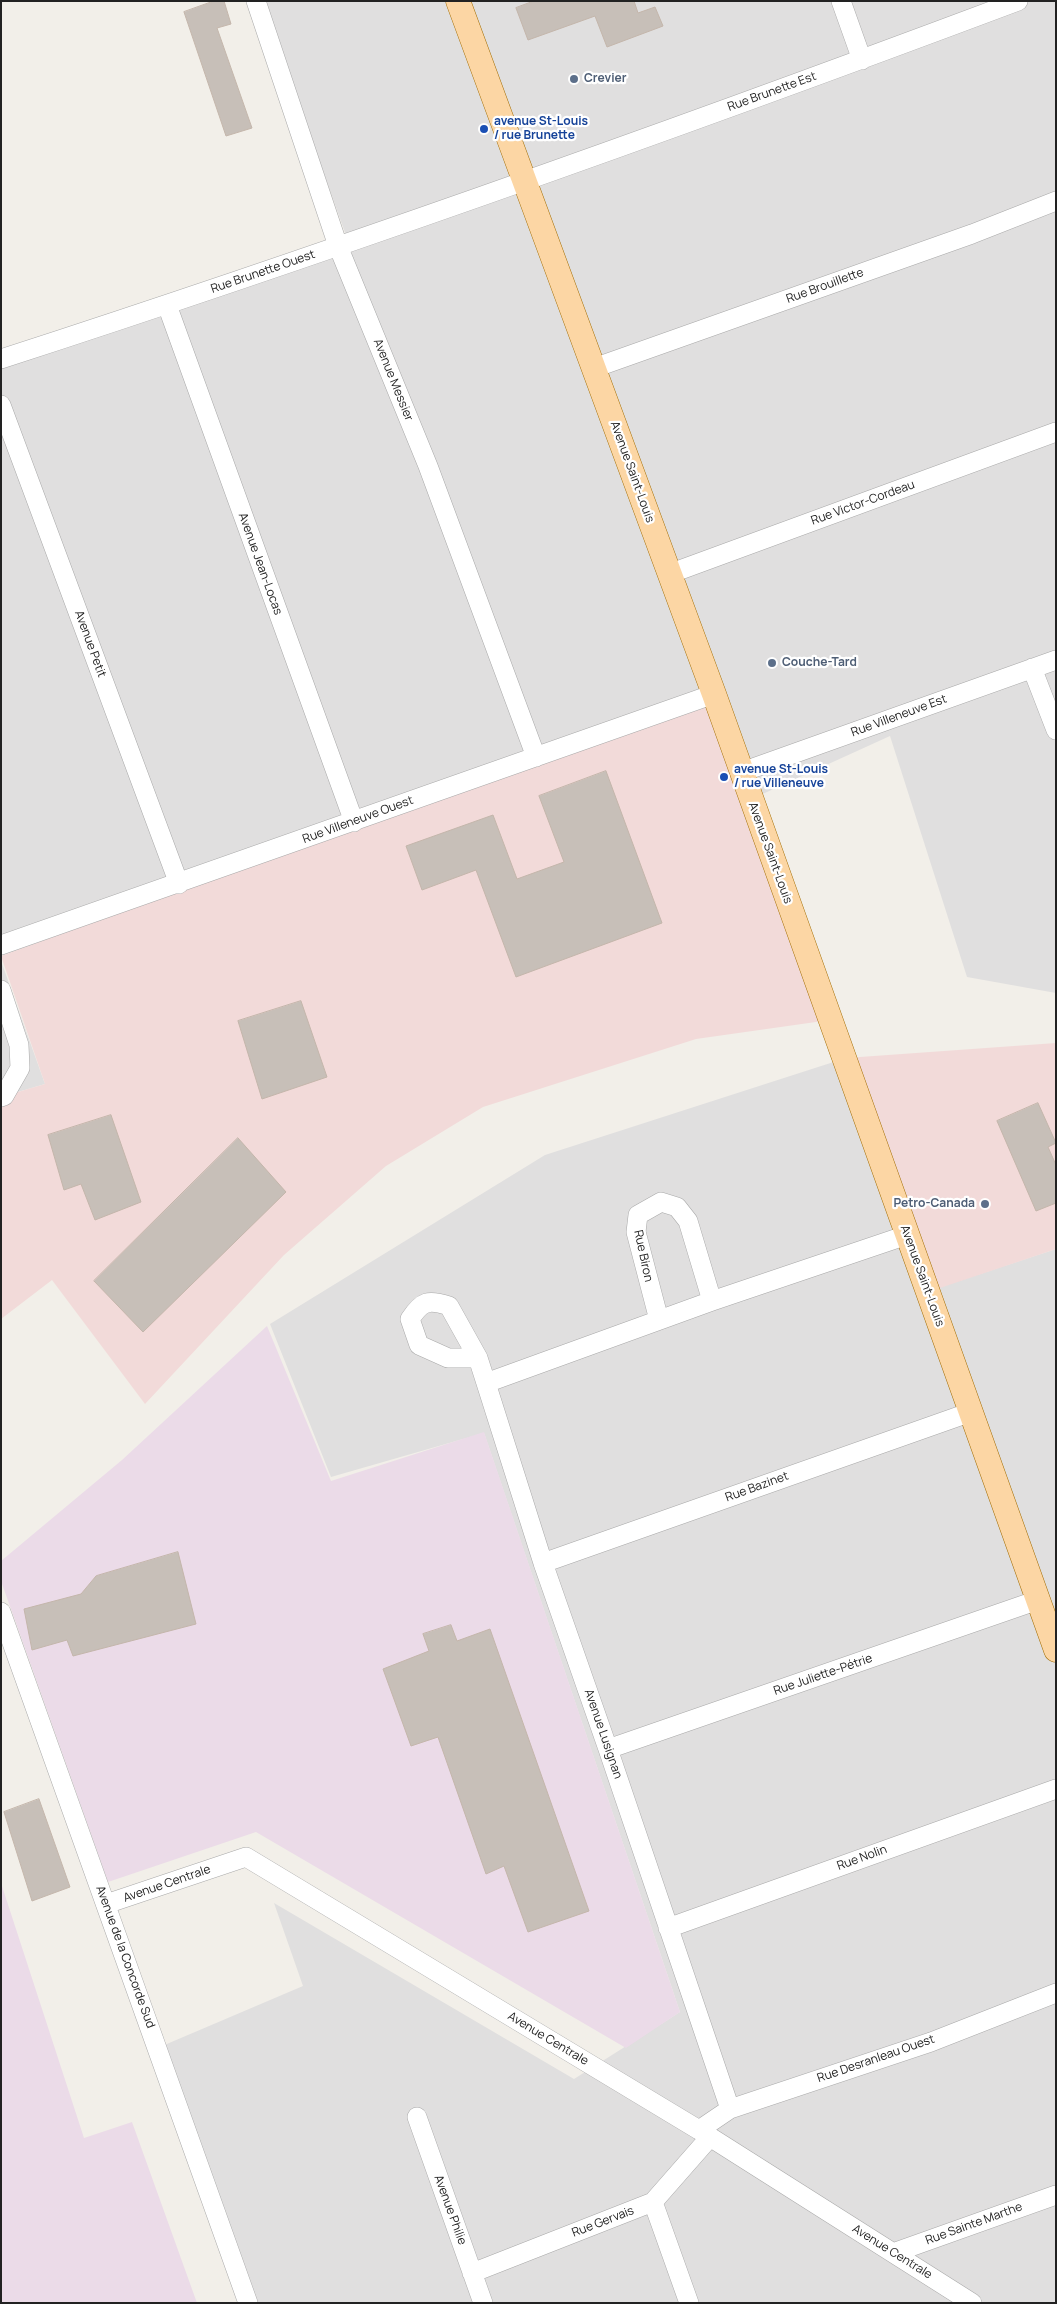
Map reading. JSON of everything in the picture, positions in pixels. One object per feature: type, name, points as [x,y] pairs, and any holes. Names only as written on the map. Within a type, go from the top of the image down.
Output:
[{"type":"main road","name":"Avenue Saint-Louis","points":[[458,1],[714,694],[970,1412],[1038,1600],[1054,1638]]},
{"type":"street","name":"Avenue Messier","points":[[256,1],[338,246],[428,466],[536,757]]},
{"type":"street","points":[[841,1],[862,60]]},
{"type":"street","name":"Rue Brunette Est","points":[[524,182],[862,60],[1018,1]]},
{"type":"street","name":"Rue Brunette Ouest","points":[[1,360],[166,306],[524,182]]},
{"type":"street","name":"Rue Brouillette","points":[[594,368],[972,234],[1056,201]]},
{"type":"street","name":"Avenue Jean-Locas","points":[[166,306],[354,822]]},
{"type":"street","name":"Avenue Petit","points":[[1,405],[179,884]]},
{"type":"street","name":"Rue Victor-Cordeau","points":[[669,574],[1056,432]]},
{"type":"street","name":"Rue Villeneuve Est","points":[[742,772],[1056,660]]},
{"type":"street","points":[[1032,668],[1056,730]]},
{"type":"street","name":"Rue Villeneuve Ouest","points":[[1,945],[179,884],[714,694]]},
{"type":"street","points":[[1,990],[20,1045],[20,1068],[4,1096],[1,1097]]},
{"type":"street","name":"Rue Biron","points":[[659,1320],[636,1232],[638,1214],[661,1202],[677,1207],[688,1221],[712,1300]]},
{"type":"street","points":[[486,1383],[712,1300],[907,1236]]},
{"type":"street","name":"Avenue Lusignan","points":[[478,1358],[543,1563],[730,2109]]},
{"type":"street","name":"Rue Bazinet","points":[[543,1563],[970,1412]]},
{"type":"street","name":"Rue Juliette-Pétrie","points":[[608,1749],[1038,1600]]},
{"type":"street","name":"Avenue de la Concorde Sud","points":[[1,1612],[248,2303]]},
{"type":"street","name":"Rue Nolin","points":[[668,1928],[1056,1789]]},
{"type":"street","name":"Avenue Centrale","points":[[106,1904],[246,1857],[705,2133],[970,2302]]},
{"type":"street","name":"Rue Desranleau Ouest","points":[[705,2133],[730,2109],[931,2042],[1056,1993]]},
{"type":"street","name":"Avenue Philie","points":[[416,2117],[483,2303]]},
{"type":"street","name":"Rue Gervais","points":[[472,2273],[653,2202],[705,2133]]},
{"type":"street","name":"Rue Sainte Marthe","points":[[893,2253],[1056,2195]]},
{"type":"street","points":[[653,2202],[689,2303]]},
{"type":"shaded area","points":[[262,1],[1056,1],[1056,993],[967,977],[890,736],[756,797],[181,890],[1,956],[1,365],[347,238]]},
{"type":"shaded area","points":[[714,694],[830,1020],[696,1039],[483,1107],[386,1166],[284,1255],[145,1404],[52,1280],[1,1319],[1,1097],[45,1084],[1,956]]},
{"type":"shaded area","points":[[1,961],[45,1084],[1,1097]]},
{"type":"shaded area","points":[[1056,1043],[1056,1249],[934,1290],[846,1058]]},
{"type":"shaded area","points":[[846,1058],[934,1289],[1056,1249],[1056,2303],[240,2303],[148,2052],[303,1986],[274,1903],[574,2079],[680,2012],[484,1433],[331,1477],[270,1324],[545,1155]]},
{"type":"shaded area","points":[[267,1326],[331,1481],[484,1432],[680,2012],[626,2048],[256,1832],[108,1882],[1,1581],[1,1561],[122,1460]]},
{"type":"shaded area","points":[[1,1883],[84,2138],[132,2122],[197,2303],[1,2303]]},
{"type":"building","points":[[214,1],[224,1],[231,24],[217,28],[252,128],[226,136],[184,12]]},
{"type":"building","points":[[534,1],[634,1],[638,13],[655,7],[663,26],[607,47],[595,16],[528,40],[516,8]]},
{"type":"building","points":[[606,771],[662,923],[516,977],[476,870],[422,890],[406,846],[493,815],[517,879],[564,862],[539,796]]},
{"type":"building","points":[[301,1001],[327,1077],[262,1099],[238,1021]]},
{"type":"building","points":[[1038,1103],[1056,1143],[1048,1147],[1056,1165],[1056,1203],[1036,1211],[997,1121]]},
{"type":"building","points":[[111,1115],[141,1202],[95,1220],[81,1184],[64,1190],[48,1135]]},
{"type":"building","points":[[238,1138],[286,1192],[143,1332],[94,1281]]},
{"type":"building","points":[[178,1552],[196,1624],[73,1656],[67,1640],[32,1650],[24,1609],[81,1594],[96,1576]]},
{"type":"building","points":[[451,1625],[457,1641],[490,1629],[589,1911],[528,1932],[504,1866],[486,1874],[438,1737],[411,1746],[383,1669],[429,1651],[423,1634]]},
{"type":"building","points":[[39,1799],[70,1887],[32,1901],[4,1812]]},
{"type":"place","name":"Crevier","points":[[574,79]]},
{"type":"place","name":"avenue St-Louis / rue Brunette","points":[[484,129]]},
{"type":"place","name":"Couche-Tard","points":[[772,663]]},
{"type":"place","name":"avenue St-Louis / rue Villeneuve","points":[[724,777]]},
{"type":"place","name":"Petro-Canada","points":[[985,1204]]}]
